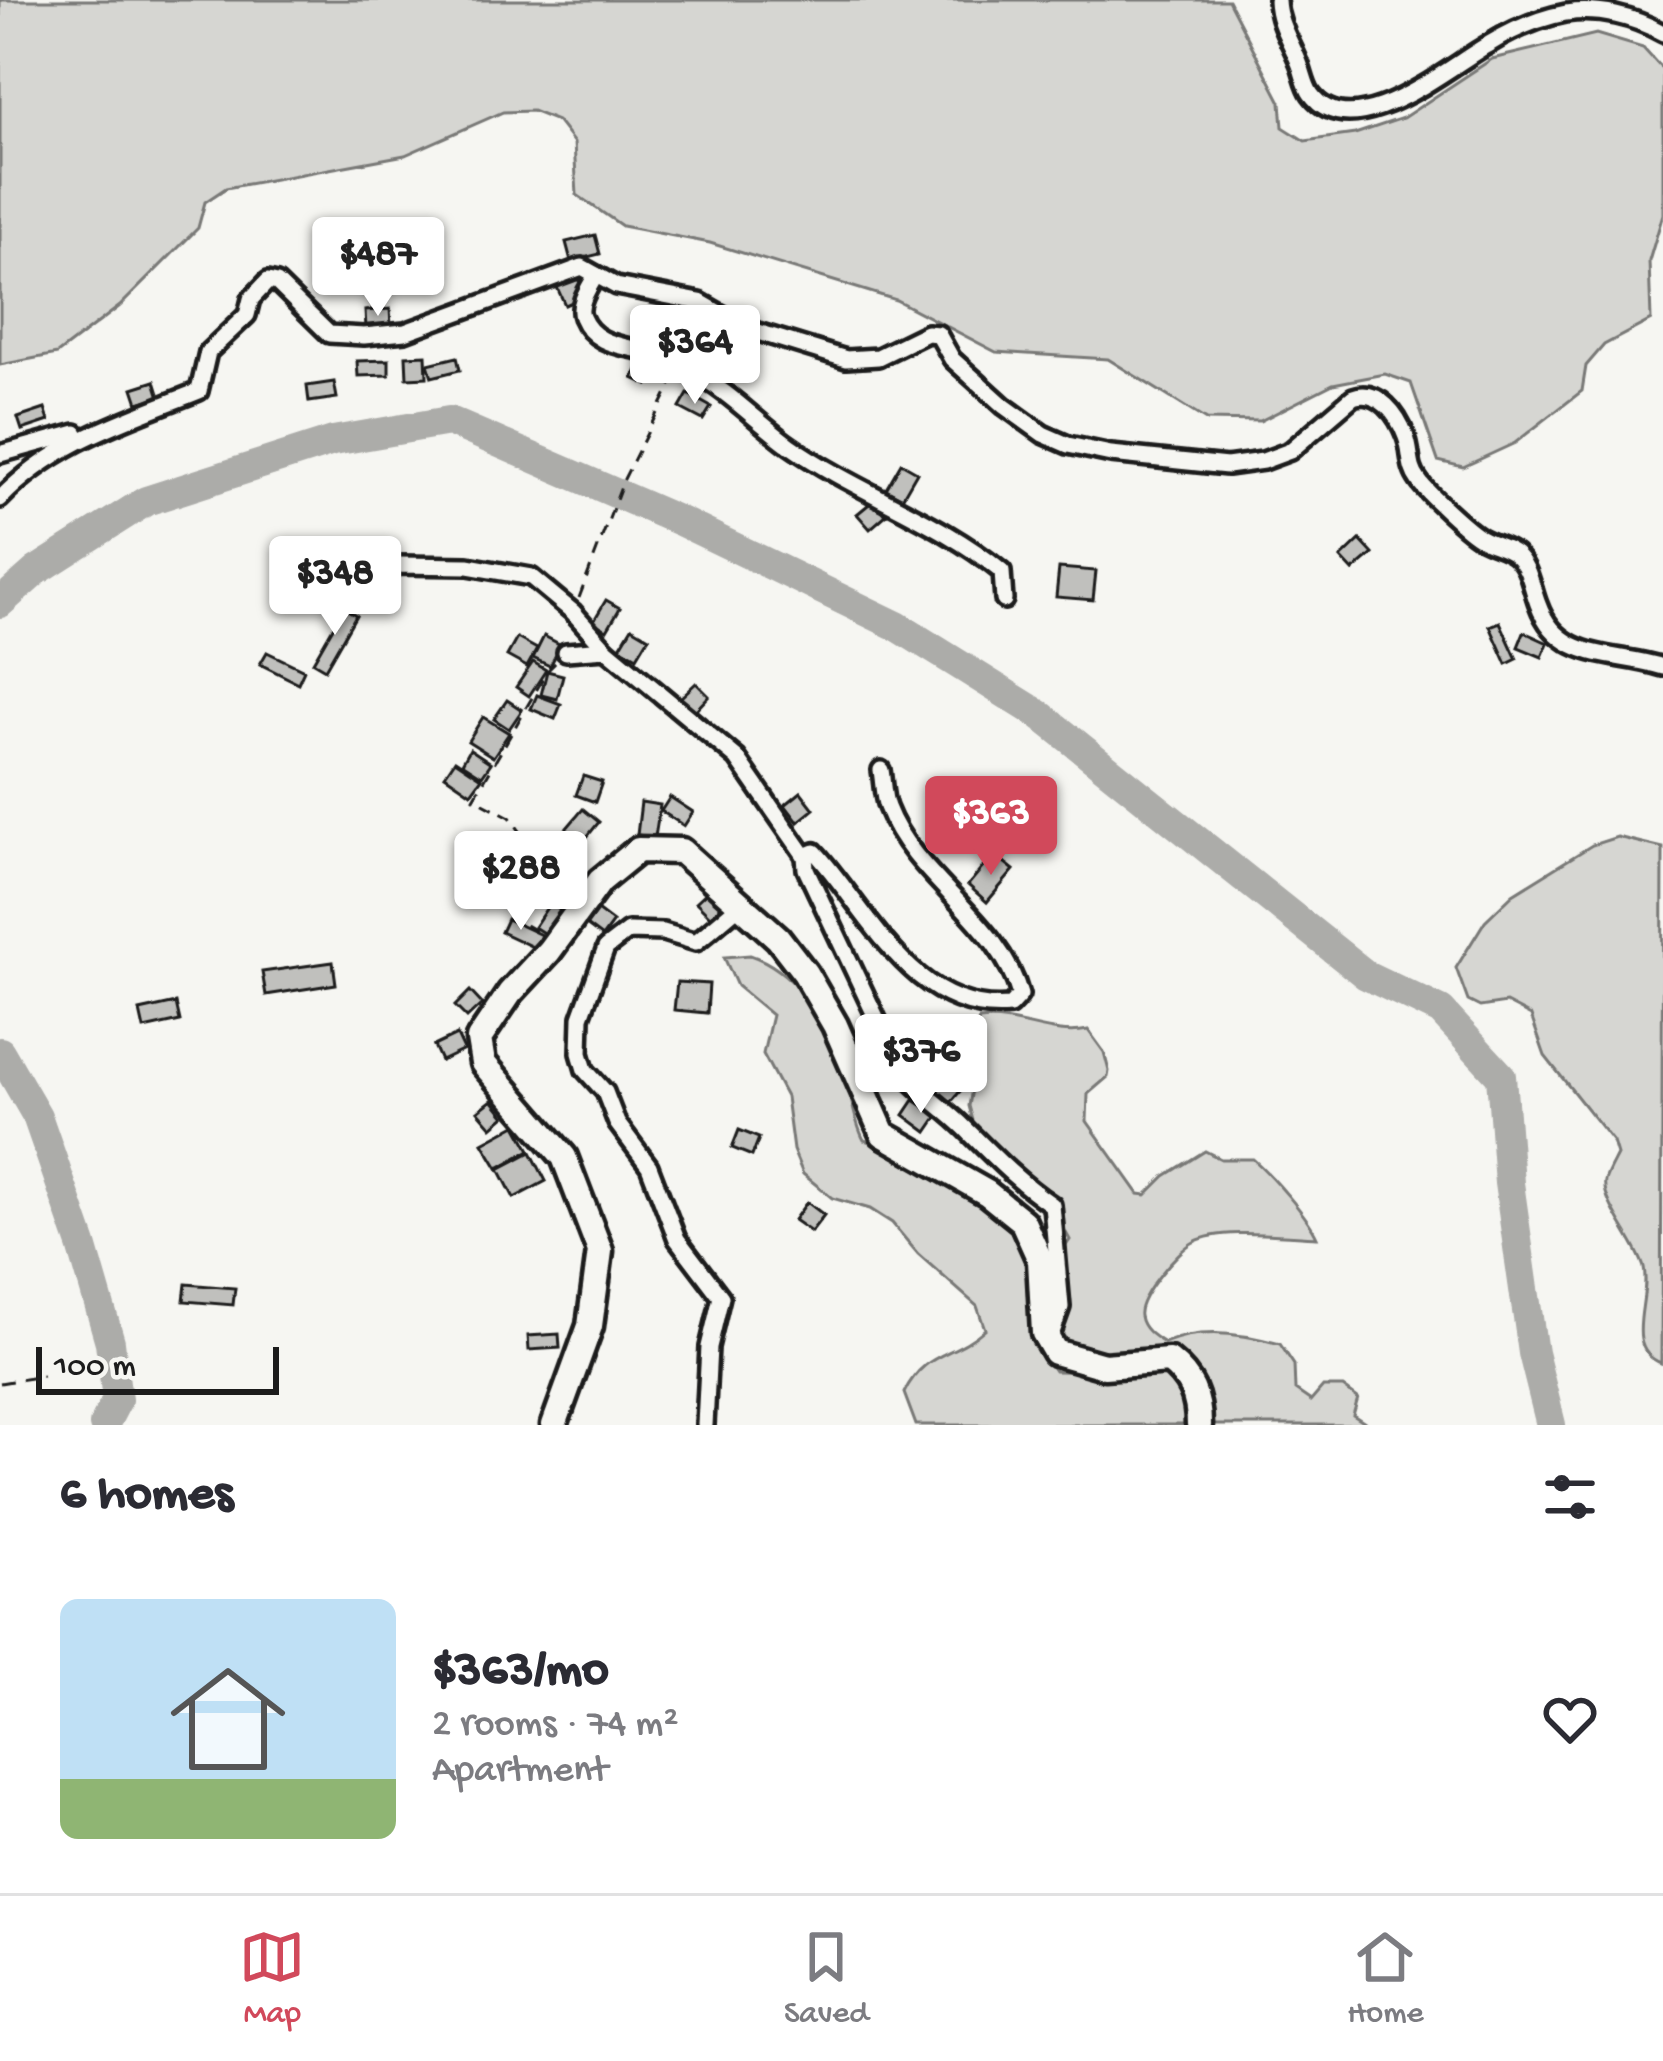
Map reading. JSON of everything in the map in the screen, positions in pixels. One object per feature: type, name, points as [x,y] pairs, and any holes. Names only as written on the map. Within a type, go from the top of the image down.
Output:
[{"type":"highway","points":[[554,1425],[590,1325],[599,1251],[564,1157],[483,1063],[479,1039],[601,881],[638,850],[681,851],[778,938],[816,988],[883,1135],[987,1193],[1023,1222],[1040,1260],[1044,1333],[1055,1352],[1104,1366],[1169,1361],[1188,1375],[1199,1408],[1199,1425]]},
{"type":"street","points":[[1277,0],[1279,22],[1309,92],[1322,105],[1341,112],[1383,108],[1491,42],[1568,13],[1607,13],[1644,22],[1663,33]]},
{"type":"street","points":[[0,499],[26,472],[90,432],[200,391],[208,352],[247,315],[251,298],[268,281],[277,284],[329,334],[364,336],[405,332],[583,267],[616,286],[700,302],[745,328],[846,358],[878,357],[927,333],[938,334],[952,359],[1043,434],[1111,454],[1227,466],[1263,461],[1289,451],[1353,397],[1378,398],[1407,438],[1411,467],[1420,484],[1480,538],[1514,554],[1531,578],[1539,608],[1560,638],[1582,652],[1663,667]]},
{"type":"street","points":[[596,275],[580,307],[596,336],[694,373],[789,445],[966,542],[1002,572],[1004,601]]},
{"type":"street","points":[[0,454],[108,426]]},
{"type":"street","points":[[372,583],[398,565],[468,566],[531,577],[607,649],[737,758],[805,856],[806,869],[901,1070],[922,1095],[963,1125],[1012,1178],[1052,1205],[1061,1307],[1048,1341]]},
{"type":"street","points":[[566,652],[607,649]]},
{"type":"street","points":[[805,856],[815,852],[904,964],[941,990],[989,1008],[1010,1006],[1020,995],[1013,968],[911,851],[886,805],[881,770]]},
{"type":"street","points":[[705,1425],[709,1347],[721,1297],[677,1239],[649,1166],[617,1123],[605,1091],[585,1070],[580,1053],[581,1018],[606,948],[628,931],[663,932],[696,942],[741,904]]},
{"type":"path","points":[[578,599],[624,479],[675,377]]},
{"type":"path","points":[[556,942],[512,917],[540,891],[537,855],[510,817],[474,798],[548,670],[566,652]]},
{"type":"path","points":[[0,1383],[43,1376]]},
{"type":"shaded area","points":[[0,0],[1228,0],[1281,102],[1283,127],[1305,141],[1355,134],[1403,118],[1492,59],[1596,34],[1643,48],[1663,70],[1663,214],[1649,261],[1651,320],[1604,345],[1586,366],[1582,391],[1515,443],[1463,467],[1438,461],[1411,383],[1385,374],[1333,384],[1260,421],[1206,420],[1108,359],[996,352],[896,300],[710,243],[622,226],[577,195],[574,143],[557,121],[532,111],[503,112],[405,155],[226,188],[205,202],[198,228],[120,306],[57,354],[0,365]]},
{"type":"shaded area","points":[[1617,837],[1663,848],[1661,1363],[1649,1356],[1640,1335],[1644,1268],[1605,1190],[1617,1155],[1613,1142],[1545,1056],[1531,1016],[1506,1003],[1480,1007],[1468,1001],[1456,968],[1485,921],[1513,894],[1592,845]]},
{"type":"shaded area","points":[[750,955],[794,983],[816,1011],[840,1059],[864,1140],[926,1160],[1010,1223],[1028,1258],[1037,1344],[1055,1371],[1107,1372],[1069,1342],[1052,1308],[1047,1273],[1070,1240],[1060,1222],[1062,1209],[1056,1198],[1015,1174],[978,1139],[969,1106],[975,1072],[970,1046],[979,1020],[1088,1030],[1104,1052],[1109,1071],[1088,1094],[1087,1121],[1139,1194],[1146,1195],[1165,1176],[1205,1151],[1221,1159],[1253,1159],[1269,1175],[1317,1237],[1236,1234],[1194,1242],[1152,1287],[1141,1308],[1141,1321],[1164,1343],[1221,1333],[1280,1344],[1294,1365],[1295,1390],[1311,1401],[1323,1387],[1343,1387],[1358,1398],[1353,1415],[1368,1425],[916,1425],[904,1393],[921,1369],[985,1329],[977,1306],[918,1254],[892,1223],[870,1209],[832,1198],[803,1174],[793,1150],[786,1097],[763,1054],[772,1015],[737,986],[724,957]]},
{"type":"building","points":[[334,235],[351,244],[338,270],[321,261]]},
{"type":"building","points":[[595,235],[600,254],[571,261],[566,242]]},
{"type":"building","points":[[577,276],[585,296],[565,305],[556,285]]},
{"type":"building","points":[[390,309],[391,327],[366,328],[365,311]]},
{"type":"building","points":[[426,355],[427,377],[407,378],[406,356]]},
{"type":"building","points":[[644,355],[660,362],[648,385],[633,378]]},
{"type":"building","points":[[457,357],[460,370],[432,377],[428,364]]},
{"type":"building","points":[[389,360],[389,375],[358,376],[357,361]]},
{"type":"building","points":[[155,381],[160,397],[138,403],[133,388]]},
{"type":"building","points":[[334,382],[337,398],[309,402],[307,386]]},
{"type":"building","points":[[688,394],[711,407],[703,420],[680,408]]},
{"type":"building","points":[[45,409],[49,421],[22,430],[18,418]]},
{"type":"building","points":[[901,463],[917,472],[902,498],[886,489]]},
{"type":"building","points":[[874,500],[886,515],[870,529],[857,514]]},
{"type":"building","points":[[1360,540],[1373,554],[1353,571],[1341,558]]},
{"type":"building","points":[[1059,568],[1096,571],[1093,600],[1056,597]]},
{"type":"building","points":[[606,600],[620,608],[607,630],[593,622]]},
{"type":"building","points":[[344,608],[356,615],[325,669],[313,662]]},
{"type":"building","points":[[1500,622],[1517,659],[1507,664],[1490,626]]},
{"type":"building","points":[[632,627],[649,637],[637,657],[620,647]]},
{"type":"building","points":[[1524,632],[1548,643],[1542,657],[1518,647]]},
{"type":"building","points":[[544,636],[561,645],[550,666],[533,658]]},
{"type":"building","points":[[517,638],[537,649],[527,667],[507,656]]},
{"type":"building","points":[[267,652],[304,670],[298,683],[260,664]]},
{"type":"building","points":[[533,662],[546,670],[529,696],[516,687]]},
{"type":"building","points":[[547,671],[563,675],[557,699],[541,695]]},
{"type":"building","points":[[696,683],[709,696],[693,713],[679,699]]},
{"type":"building","points":[[537,695],[561,704],[555,719],[531,709]]},
{"type":"building","points":[[507,700],[522,710],[509,729],[494,719]]},
{"type":"building","points":[[483,717],[509,733],[493,757],[468,741]]},
{"type":"building","points":[[470,749],[491,763],[482,776],[462,763]]},
{"type":"building","points":[[455,760],[482,778],[471,793],[445,775]]},
{"type":"building","points":[[583,776],[602,782],[595,802],[576,795]]},
{"type":"building","points":[[801,792],[814,809],[798,822],[785,805]]},
{"type":"building","points":[[670,797],[693,812],[684,826],[661,811]]},
{"type":"building","points":[[641,802],[660,805],[655,837],[637,835]]},
{"type":"building","points":[[583,809],[599,822],[582,843],[566,829]]},
{"type":"building","points":[[509,851],[523,862],[507,883],[493,872]]},
{"type":"building","points":[[994,854],[1014,870],[987,902],[968,885]]},
{"type":"building","points":[[711,888],[730,906],[715,921],[696,902]]},
{"type":"building","points":[[550,903],[564,913],[548,936],[534,927]]},
{"type":"building","points":[[593,907],[613,922],[602,937],[582,922]]},
{"type":"building","points":[[507,919],[541,935],[535,948],[501,932]]},
{"type":"building","points":[[333,962],[336,984],[266,995],[262,972]]},
{"type":"building","points":[[677,982],[709,984],[707,1013],[674,1010]]},
{"type":"building","points":[[470,991],[482,1004],[467,1018],[455,1006]]},
{"type":"building","points":[[176,1003],[180,1021],[144,1029],[140,1011]]},
{"type":"building","points":[[457,1035],[464,1050],[441,1061],[434,1046]]},
{"type":"building","points":[[949,1066],[968,1082],[951,1102],[932,1087]]},
{"type":"building","points":[[492,1100],[505,1116],[492,1127],[478,1111]]},
{"type":"building","points":[[914,1100],[938,1116],[927,1132],[904,1115]]},
{"type":"building","points":[[516,1125],[530,1150],[498,1168],[483,1143]]},
{"type":"building","points":[[739,1130],[759,1138],[752,1156],[732,1148]]},
{"type":"building","points":[[531,1152],[546,1181],[514,1198],[499,1169]]},
{"type":"building","points":[[807,1202],[824,1215],[811,1232],[794,1220]]},
{"type":"building","points":[[186,1284],[235,1288],[233,1305],[184,1301]]},
{"type":"building","points":[[559,1334],[560,1348],[529,1350],[528,1336]]},
{"type":"waterway","points":[[0,603],[36,571],[146,501],[333,441],[449,421],[682,522],[897,626],[1040,715],[1366,975],[1441,1011],[1501,1076],[1509,1183],[1533,1353],[1551,1425]]},
{"type":"waterway","points":[[0,1052],[37,1116],[110,1342],[117,1400],[104,1425]]}]
